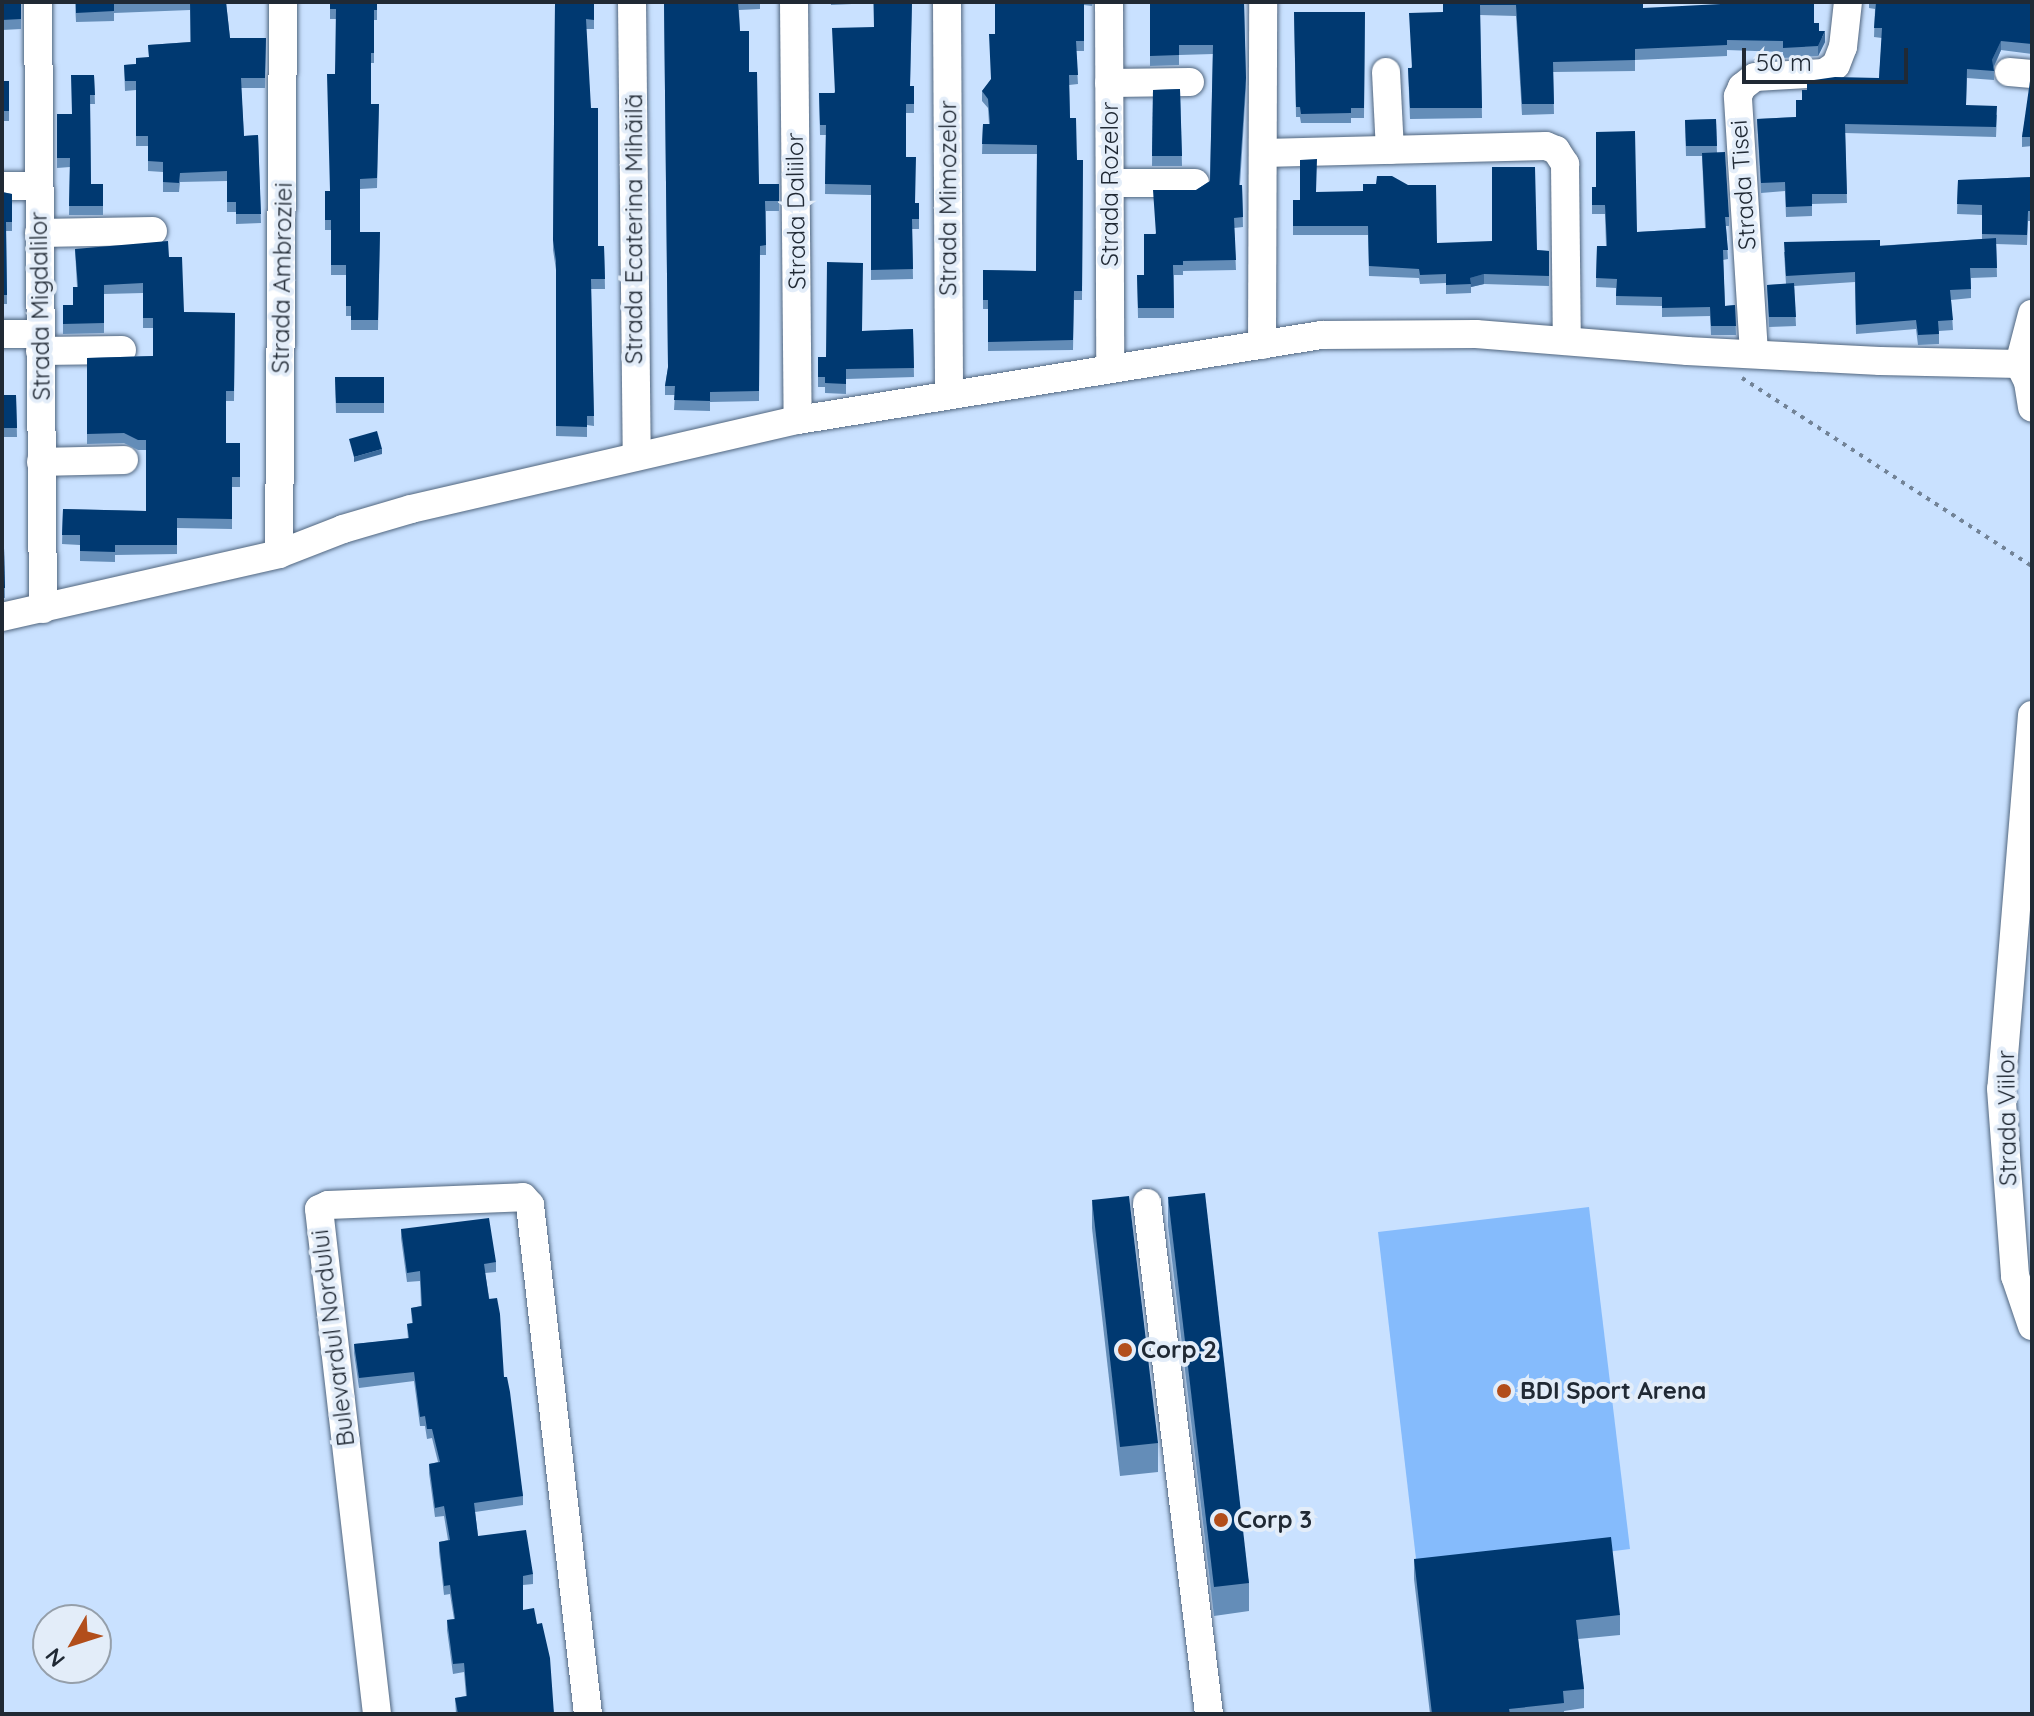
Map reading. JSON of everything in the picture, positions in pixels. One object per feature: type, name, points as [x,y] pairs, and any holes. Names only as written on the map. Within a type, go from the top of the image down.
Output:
[{"type":"street","name":"Strada Migdalilor","points":[[38,2],[43,609]]},
{"type":"street","name":"Strada Ambroziei","points":[[279,554],[283,2]]},
{"type":"street","name":"Strada Ecaterina Mihăilă","points":[[632,2],[637,456]]},
{"type":"street","name":"Strada Daliilor","points":[[794,2],[798,420]]},
{"type":"street","name":"Strada Mimozelor","points":[[947,2],[949,394]]},
{"type":"street","name":"Strada Rozelor","points":[[1109,2],[1110,366]]},
{"type":"street","points":[[1262,345],[1263,2]]},
{"type":"street","name":"Strada Tisei","points":[[1754,353],[1738,96],[1742,87],[1755,77],[1824,73],[1836,65],[1841,58],[1848,2]]},
{"type":"street","points":[[1386,72],[1390,150]]},
{"type":"street","points":[[1109,83],[1190,82]]},
{"type":"street","points":[[1263,153],[1546,146],[1556,150],[1565,164],[1567,341]]},
{"type":"street","points":[[1110,183],[1195,183]]},
{"type":"street","points":[[2,186],[38,186]]},
{"type":"street","points":[[39,233],[153,231]]},
{"type":"street","points":[[2,617],[279,554],[343,529],[411,509],[637,456],[798,420],[1110,366],[1321,335],[1386,332],[1880,361],[2028,384],[2032,314]]},
{"type":"street","points":[[2,334],[40,343],[122,350]]},
{"type":"street","points":[[41,462],[124,460]]},
{"type":"street","name":"Strada Viilor","points":[[2032,715],[2001,1089],[2015,1276],[2032,1326]]},
{"type":"street","name":"Bulevardul Nordului","points":[[377,1714],[319,1209],[328,1205],[523,1197],[530,1205],[588,1714]]},
{"type":"street","points":[[1147,1203],[1209,1714]]},
{"type":"path","points":[[1733,373],[2032,566]]},
{"type":"shaded area","name":"BDI Sport Arena","points":[[1589,1207],[1630,1549],[1418,1576],[1378,1232]]},
{"type":"building","points":[[2,2],[21,2],[21,19],[2,20]]},
{"type":"building","points":[[76,2],[143,2],[114,3],[114,11],[76,13]]},
{"type":"building","points":[[190,2],[226,2],[230,38],[266,38],[265,78],[241,78],[244,136],[258,135],[261,214],[236,214],[236,202],[227,202],[227,171],[180,173],[179,183],[163,182],[163,162],[148,161],[148,136],[136,136],[136,81],[125,81],[124,65],[136,64],[136,58],[149,57],[148,45],[191,42]]},
{"type":"building","points":[[330,2],[377,2],[377,10],[374,10],[374,53],[371,53],[371,104],[379,104],[377,178],[360,179],[360,232],[380,232],[378,320],[351,320],[351,306],[346,306],[346,265],[331,265],[331,220],[325,220],[325,191],[330,191],[327,74],[335,74],[336,9],[330,9]]},
{"type":"building","points":[[555,2],[594,2],[594,20],[586,19],[591,108],[598,108],[598,246],[604,246],[605,279],[591,279],[594,416],[587,416],[587,427],[556,426],[556,261],[553,240]]},
{"type":"building","points":[[664,2],[738,2],[740,31],[749,31],[749,72],[757,72],[759,184],[779,184],[779,201],[765,201],[766,245],[760,246],[759,391],[710,392],[710,401],[674,400],[675,386],[665,386],[668,367]]},
{"type":"building","points":[[874,2],[912,2],[910,86],[914,86],[914,104],[906,104],[906,157],[916,157],[915,203],[919,203],[919,219],[912,219],[913,269],[871,270],[871,185],[825,184],[826,125],[820,125],[819,93],[835,93],[832,28],[874,27]]},
{"type":"building","points":[[995,2],[1084,2],[1084,41],[1076,41],[1078,75],[1069,75],[1070,118],[1076,118],[1077,160],[1083,160],[1082,291],[1074,291],[1073,340],[988,342],[988,300],[983,300],[983,270],[1036,271],[1037,145],[982,144],[983,124],[990,124],[988,99],[982,91],[991,79],[989,34],[995,34]]},
{"type":"building","points":[[1150,2],[1244,2],[1246,78],[1239,185],[1242,185],[1243,217],[1234,218],[1236,260],[1183,261],[1183,265],[1173,265],[1174,308],[1138,308],[1137,275],[1144,275],[1144,234],[1156,234],[1153,190],[1196,190],[1210,181],[1213,45],[1179,45],[1179,55],[1150,56]]},
{"type":"building","points":[[1443,2],[1643,2],[1643,8],[1721,2],[1814,2],[1814,23],[1819,23],[1819,31],[1825,31],[1818,46],[1783,48],[1783,41],[1727,40],[1727,45],[1635,49],[1635,60],[1553,62],[1554,104],[1522,104],[1516,5],[1480,5],[1482,108],[1410,108],[1408,68],[1412,68],[1409,13],[1443,12]]},
{"type":"building","points":[[1876,2],[2032,2],[2032,44],[2001,41],[1992,60],[1994,71],[1967,69],[1966,105],[1997,106],[1996,127],[1845,124],[1847,194],[1812,194],[1812,206],[1786,207],[1785,182],[1761,183],[1757,119],[1796,117],[1796,100],[1802,100],[1802,90],[1807,90],[1807,81],[1835,77],[1879,78],[1882,28],[1874,28]]},
{"type":"building","points":[[1294,12],[1365,12],[1364,108],[1351,108],[1351,113],[1301,114],[1300,107],[1296,107]]},
{"type":"building","points":[[71,75],[94,75],[95,95],[90,95],[91,184],[103,184],[103,206],[69,206],[70,158],[57,158],[57,114],[72,114]]},
{"type":"building","points":[[2,81],[9,81],[9,111],[3,111],[4,160],[2,160]]},
{"type":"building","points":[[2030,81],[2032,137],[2022,137]]},
{"type":"building","points":[[1180,89],[1182,156],[1152,156],[1153,90]]},
{"type":"building","points":[[1716,119],[1717,146],[1686,146],[1685,120]]},
{"type":"building","points":[[1635,131],[1637,232],[1706,228],[1702,153],[1725,152],[1729,217],[1725,217],[1728,250],[1723,250],[1725,306],[1735,305],[1736,326],[1711,326],[1710,307],[1662,308],[1662,297],[1616,296],[1617,279],[1596,278],[1597,246],[1607,246],[1605,205],[1592,205],[1592,187],[1596,187],[1596,132]]},
{"type":"building","points":[[1317,159],[1316,192],[1363,191],[1363,184],[1376,184],[1377,176],[1392,176],[1408,185],[1436,185],[1437,243],[1492,241],[1492,167],[1535,167],[1537,250],[1549,251],[1549,276],[1484,274],[1470,278],[1471,284],[1446,285],[1446,274],[1420,275],[1419,269],[1369,266],[1368,226],[1293,226],[1293,200],[1300,200],[1300,160]]},
{"type":"building","points":[[2032,177],[2032,211],[2028,211],[2027,235],[1982,234],[1982,205],[1957,204],[1958,180]]},
{"type":"building","points":[[2,192],[12,194],[12,222],[6,222],[7,295],[2,295]]},
{"type":"building","points":[[1996,238],[1997,268],[1970,268],[1971,289],[1950,290],[1953,320],[1938,321],[1939,334],[1918,335],[1916,320],[1856,325],[1855,272],[1786,276],[1784,242],[1880,240],[1880,246]]},
{"type":"building","points":[[168,241],[169,257],[182,257],[184,312],[235,313],[234,391],[226,391],[226,443],[240,443],[240,477],[232,477],[232,519],[177,518],[177,545],[115,545],[115,552],[80,551],[80,535],[62,535],[63,509],[146,511],[146,440],[138,440],[124,433],[87,434],[87,358],[153,356],[153,318],[143,318],[143,283],[104,285],[104,323],[63,324],[63,305],[73,305],[73,287],[78,287],[75,249]]},
{"type":"building","points":[[827,262],[863,263],[862,331],[913,329],[914,368],[846,369],[846,384],[825,383],[825,377],[818,377],[818,357],[826,357]]},
{"type":"building","points":[[1794,283],[1796,317],[1769,317],[1767,285]]},
{"type":"building","points":[[335,377],[384,377],[384,403],[336,403]]},
{"type":"building","points":[[2,395],[16,395],[17,428],[2,428]]},
{"type":"building","points":[[377,431],[382,449],[354,457],[349,439]]},
{"type":"building","points":[[4,548],[5,588],[2,588]]},
{"type":"building","points":[[1205,1193],[1249,1583],[1214,1587],[1168,1197]]},
{"type":"building","name":"Corp 2","points":[[1129,1196],[1158,1443],[1120,1447],[1092,1200]]},
{"type":"building","points":[[489,1218],[496,1262],[484,1264],[489,1299],[497,1298],[500,1314],[504,1377],[507,1377],[510,1392],[523,1496],[474,1503],[478,1536],[526,1530],[533,1574],[523,1576],[523,1610],[534,1608],[537,1624],[542,1623],[550,1658],[554,1714],[458,1714],[455,1698],[467,1696],[464,1663],[453,1664],[447,1620],[455,1619],[450,1585],[444,1586],[439,1542],[450,1540],[444,1506],[435,1508],[429,1464],[440,1462],[432,1429],[427,1429],[425,1416],[420,1417],[414,1372],[359,1378],[354,1344],[409,1338],[407,1324],[413,1323],[411,1308],[422,1306],[420,1271],[407,1273],[401,1229]]},
{"type":"building","points":[[1611,1537],[1620,1615],[1576,1620],[1584,1689],[1563,1691],[1564,1703],[1509,1709],[1510,1714],[1432,1714],[1414,1559]]},
{"type":"place","name":"Corp 2","points":[[1125,1350]]},
{"type":"place","name":"BDI Sport Arena","points":[[1504,1391]]},
{"type":"place","name":"Corp 3","points":[[1221,1520]]}]
